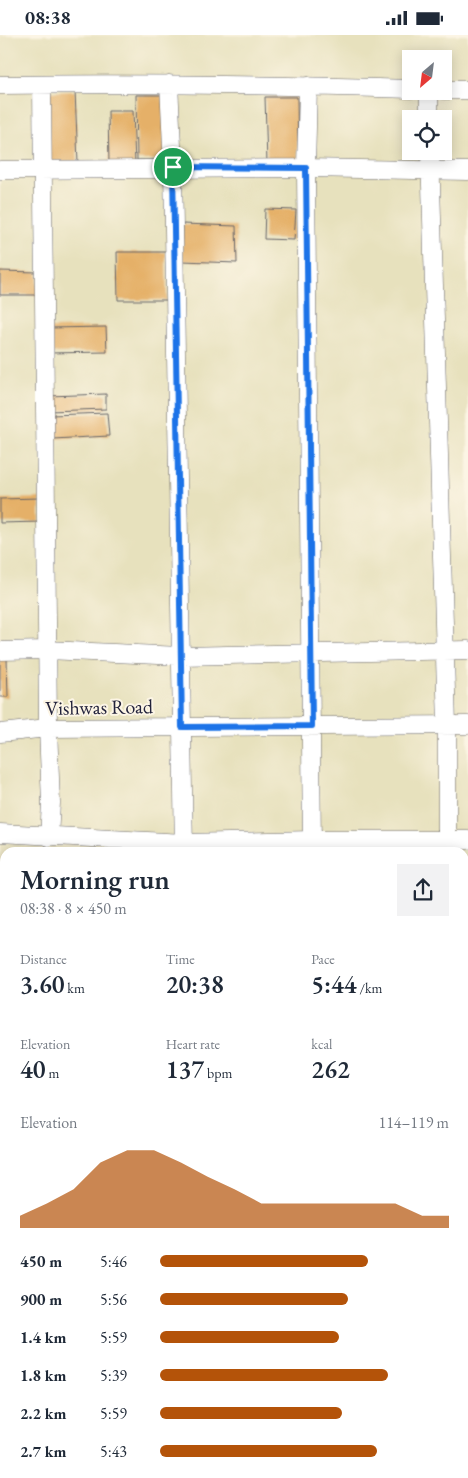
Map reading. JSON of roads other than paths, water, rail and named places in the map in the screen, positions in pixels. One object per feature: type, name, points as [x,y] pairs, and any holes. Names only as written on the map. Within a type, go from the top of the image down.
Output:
[{"type":"street","points":[[169,84],[173,167],[184,847]]},
{"type":"street","points":[[0,85],[169,84],[402,89]]},
{"type":"street","points":[[42,85],[49,837]]},
{"type":"street","points":[[308,86],[306,168],[312,846]]},
{"type":"street","points":[[452,90],[468,90]]},
{"type":"street","points":[[430,160],[447,725],[447,847]]},
{"type":"street","points":[[0,170],[173,167],[468,171]]},
{"type":"street","points":[[0,651],[47,650],[181,656],[468,650]]},
{"type":"street","name":"Vishwas Road","points":[[0,733],[48,728],[468,725]]},
{"type":"street","points":[[0,833],[49,837],[82,845],[150,847]]},
{"type":"street","points":[[248,847],[447,847],[468,840]]}]
